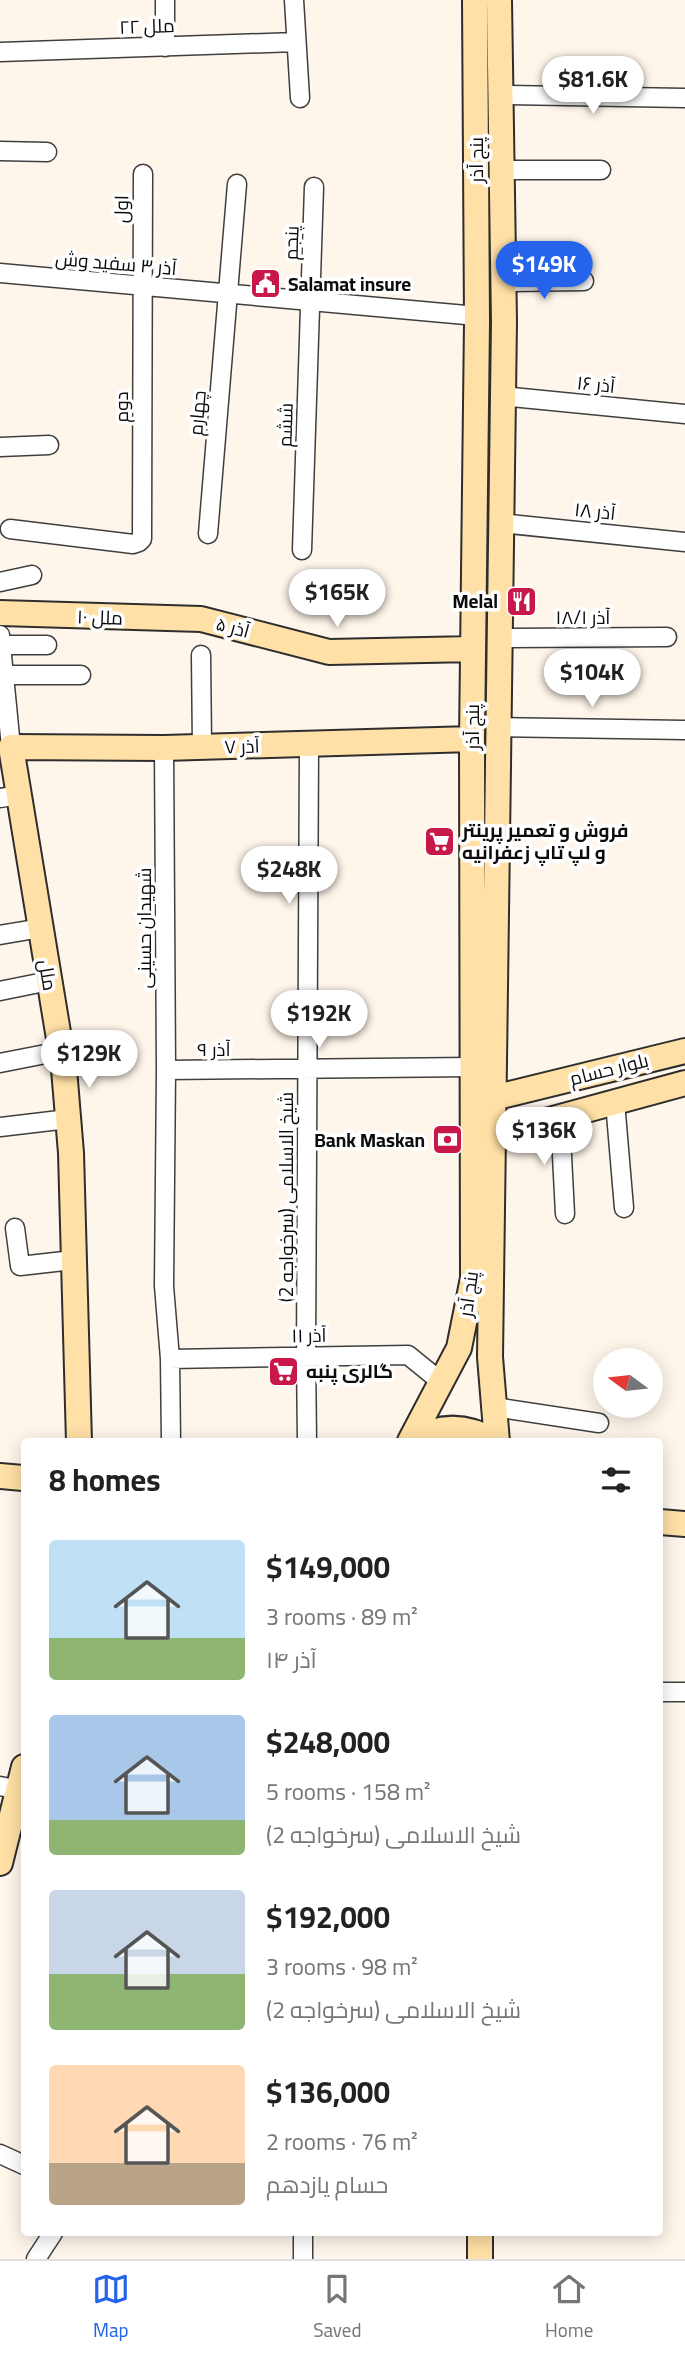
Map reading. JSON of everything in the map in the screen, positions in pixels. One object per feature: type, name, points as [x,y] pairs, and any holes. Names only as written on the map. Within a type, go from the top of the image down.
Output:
[{"type":"main road","name":"پنج آذر","points":[[412,1438],[459,1348],[472,1278],[472,738],[477,316],[475,0]]},
{"type":"main road","name":"پنج آذر","points":[[496,1438],[490,1357],[503,282],[499,0]]},
{"type":"main road","points":[[476,169],[501,170]]},
{"type":"main road","name":"۱۰ ملل","points":[[0,613],[201,619]]},
{"type":"main road","name":"آذر ۵","points":[[201,619],[329,652],[473,649]]},
{"type":"main road","name":"آذر ۷","points":[[11,747],[164,748],[472,738]]},
{"type":"main road","name":"ملل","points":[[11,747],[9,796],[41,928],[61,1051],[68,1119],[79,1438]]},
{"type":"main road","name":"بلوار حسام","points":[[493,1098],[684,1049]]},
{"type":"main road","name":"بلوار حسام","points":[[494,1135],[685,1083]]},
{"type":"main road","points":[[416,1438],[426,1432],[444,1428],[463,1428],[489,1438]]},
{"type":"main road","points":[[663,1522],[685,1524]]},
{"type":"main road","points":[[0,1863],[15,1781]]},
{"type":"main road","points":[[480,2236],[480,2259]]},
{"type":"street","points":[[165,0],[165,47]]},
{"type":"street","points":[[294,0],[300,98]]},
{"type":"street","name":"۲۲ ملل","points":[[0,52],[296,42]]},
{"type":"street","points":[[501,95],[685,98]]},
{"type":"street","points":[[0,151],[47,152]]},
{"type":"street","points":[[501,170],[601,170]]},
{"type":"street","name":"اول","points":[[141,287],[143,174]]},
{"type":"street","name":"چهارم","points":[[208,534],[237,184]]},
{"type":"street","name":"پنجم","points":[[310,300],[314,187]]},
{"type":"street","name":"آذر ۳ سفید وش","points":[[0,273],[477,316]]},
{"type":"street","points":[[503,282],[584,281]]},
{"type":"street","name":"دوم","points":[[10,529],[133,544],[142,539],[141,287]]},
{"type":"street","name":"ششم","points":[[302,550],[310,300]]},
{"type":"street","name":"۱۶ آذر","points":[[502,396],[685,414]]},
{"type":"street","points":[[0,447],[49,445]]},
{"type":"street","name":"۱۸ آذر","points":[[500,523],[685,542]]},
{"type":"street","points":[[0,582],[32,575]]},
{"type":"street","name":"ملل","points":[[0,635],[4,710],[11,747]]},
{"type":"street","name":"۱۸/۱ آذر","points":[[499,638],[667,637]]},
{"type":"street","points":[[1,645],[47,645]]},
{"type":"street","points":[[201,655],[202,747]]},
{"type":"street","points":[[4,674],[81,675]]},
{"type":"street","points":[[498,727],[685,730]]},
{"type":"street","name":"شیخ الاسلامی (سرخواجه 2)","points":[[307,1438],[309,743]]},
{"type":"street","name":"شهیدان حسینی","points":[[164,748],[164,1286],[170,1359],[172,1438]]},
{"type":"street","points":[[0,935],[41,928]]},
{"type":"street","points":[[0,991],[49,981]]},
{"type":"street","points":[[0,1063],[61,1051]]},
{"type":"street","name":"۹ آذر","points":[[166,1070],[472,1067]]},
{"type":"street","points":[[615,1102],[624,1208]]},
{"type":"street","points":[[560,1117],[565,1214]]},
{"type":"street","points":[[0,1127],[68,1119]]},
{"type":"street","points":[[15,1228],[20,1266],[73,1260]]},
{"type":"street","name":"آذر ۱۱","points":[[170,1359],[408,1355],[440,1381]]},
{"type":"street","points":[[494,1407],[599,1423]]},
{"type":"street","points":[[663,1692],[685,1692]]},
{"type":"street","points":[[0,2154],[21,2164]]},
{"type":"street","points":[[36,2259],[51,2236]]},
{"type":"street","points":[[303,2236],[303,2259]]},
{"type":"place","name":"Salamat insure","points":[[265,284]]},
{"type":"place","name":"Melal","points":[[521,601]]},
{"type":"place","name":"فروش و تعمیر پرینتر و لپ تاپ زعفرانیه","points":[[439,841]]},
{"type":"place","name":"Bank Maskan","points":[[448,1140]]},
{"type":"place","name":"گالری پنبه","points":[[283,1371]]}]
